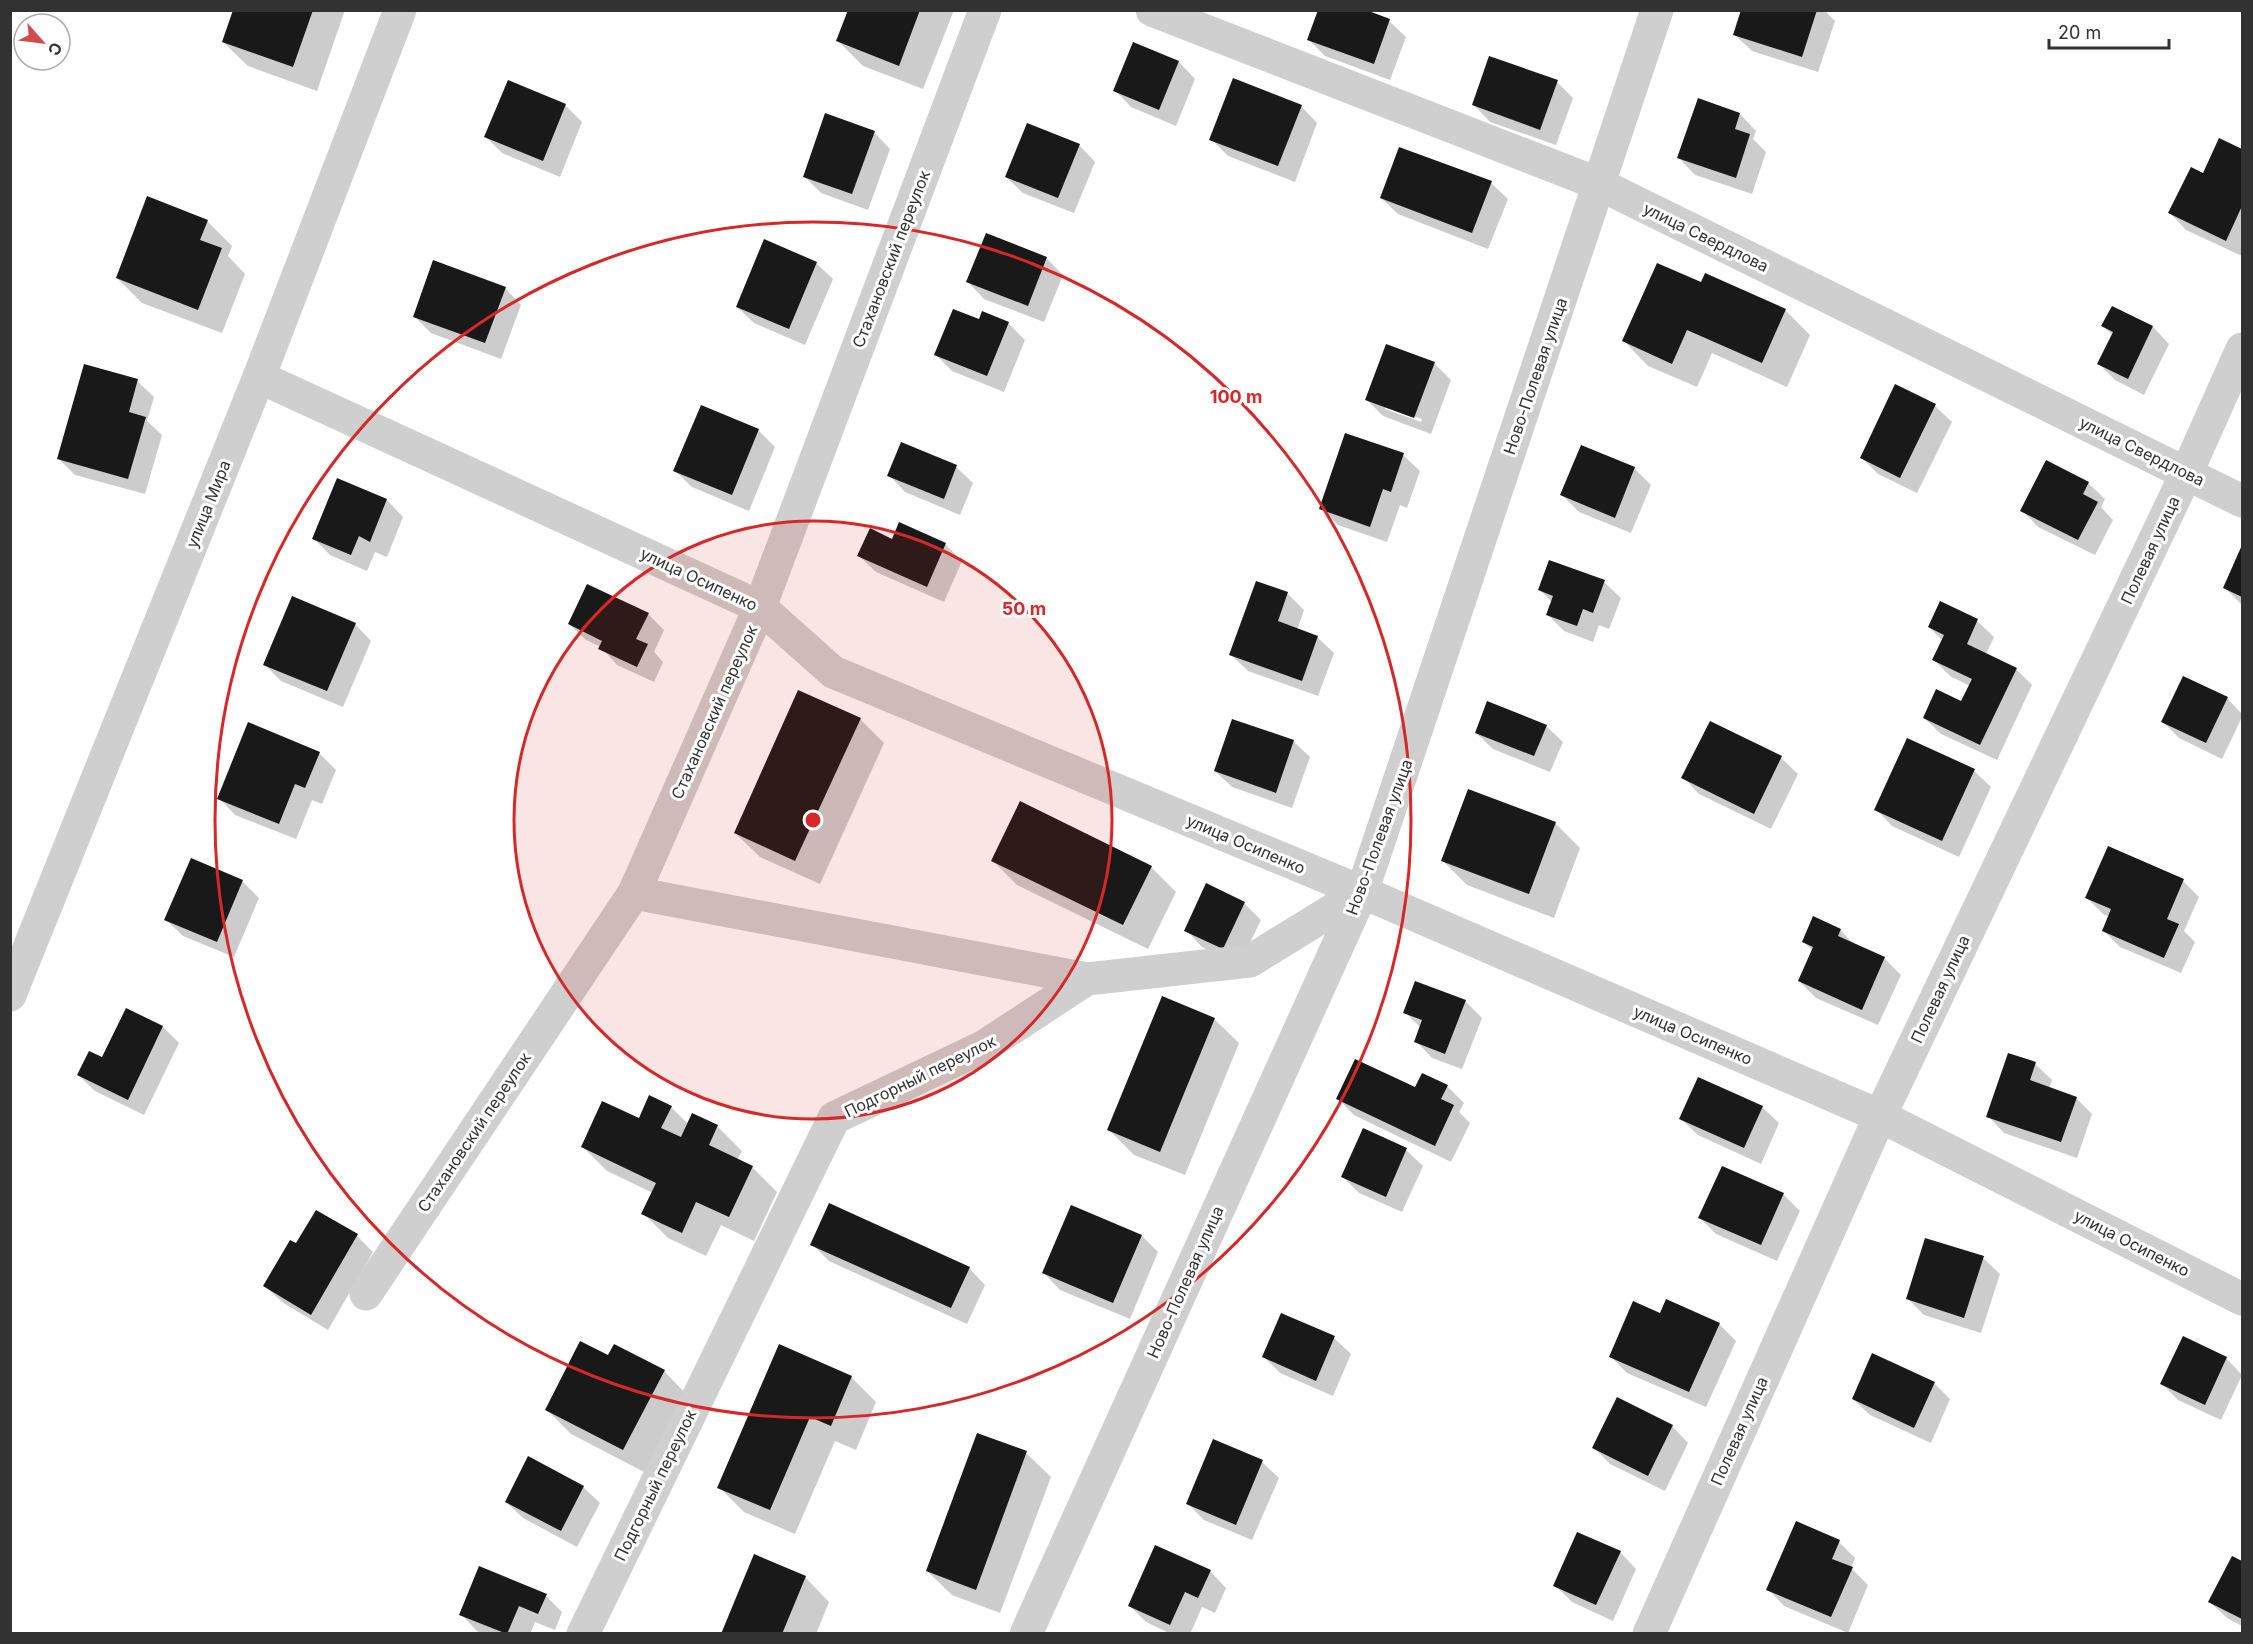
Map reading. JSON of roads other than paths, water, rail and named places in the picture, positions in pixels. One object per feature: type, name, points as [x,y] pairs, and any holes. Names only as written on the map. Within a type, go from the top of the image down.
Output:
[{"type":"street","name":"улица Мира","points":[[10,995],[259,377],[400,10]]},
{"type":"street","name":"Стахановский переулок","points":[[366,1294],[634,892],[760,607],[985,10]]},
{"type":"street","name":"улица Свердлова","points":[[1152,10],[1599,184],[2242,501]]},
{"type":"street","name":"Ново-Полевая улица","points":[[1026,1634],[1362,892],[1657,10]]},
{"type":"street","name":"Полевая улица","points":[[1649,1634],[1880,1116],[2187,472],[2242,350]]},
{"type":"street","name":"улица Осипенко","points":[[259,377],[760,607],[833,672],[1362,892],[1880,1116],[2242,1299]]},
{"type":"street","points":[[634,892],[1087,979]]},
{"type":"street","name":"Подгорный переулок","points":[[584,1634],[834,1118],[983,1047],[1087,979],[1250,961],[1362,892]]}]
